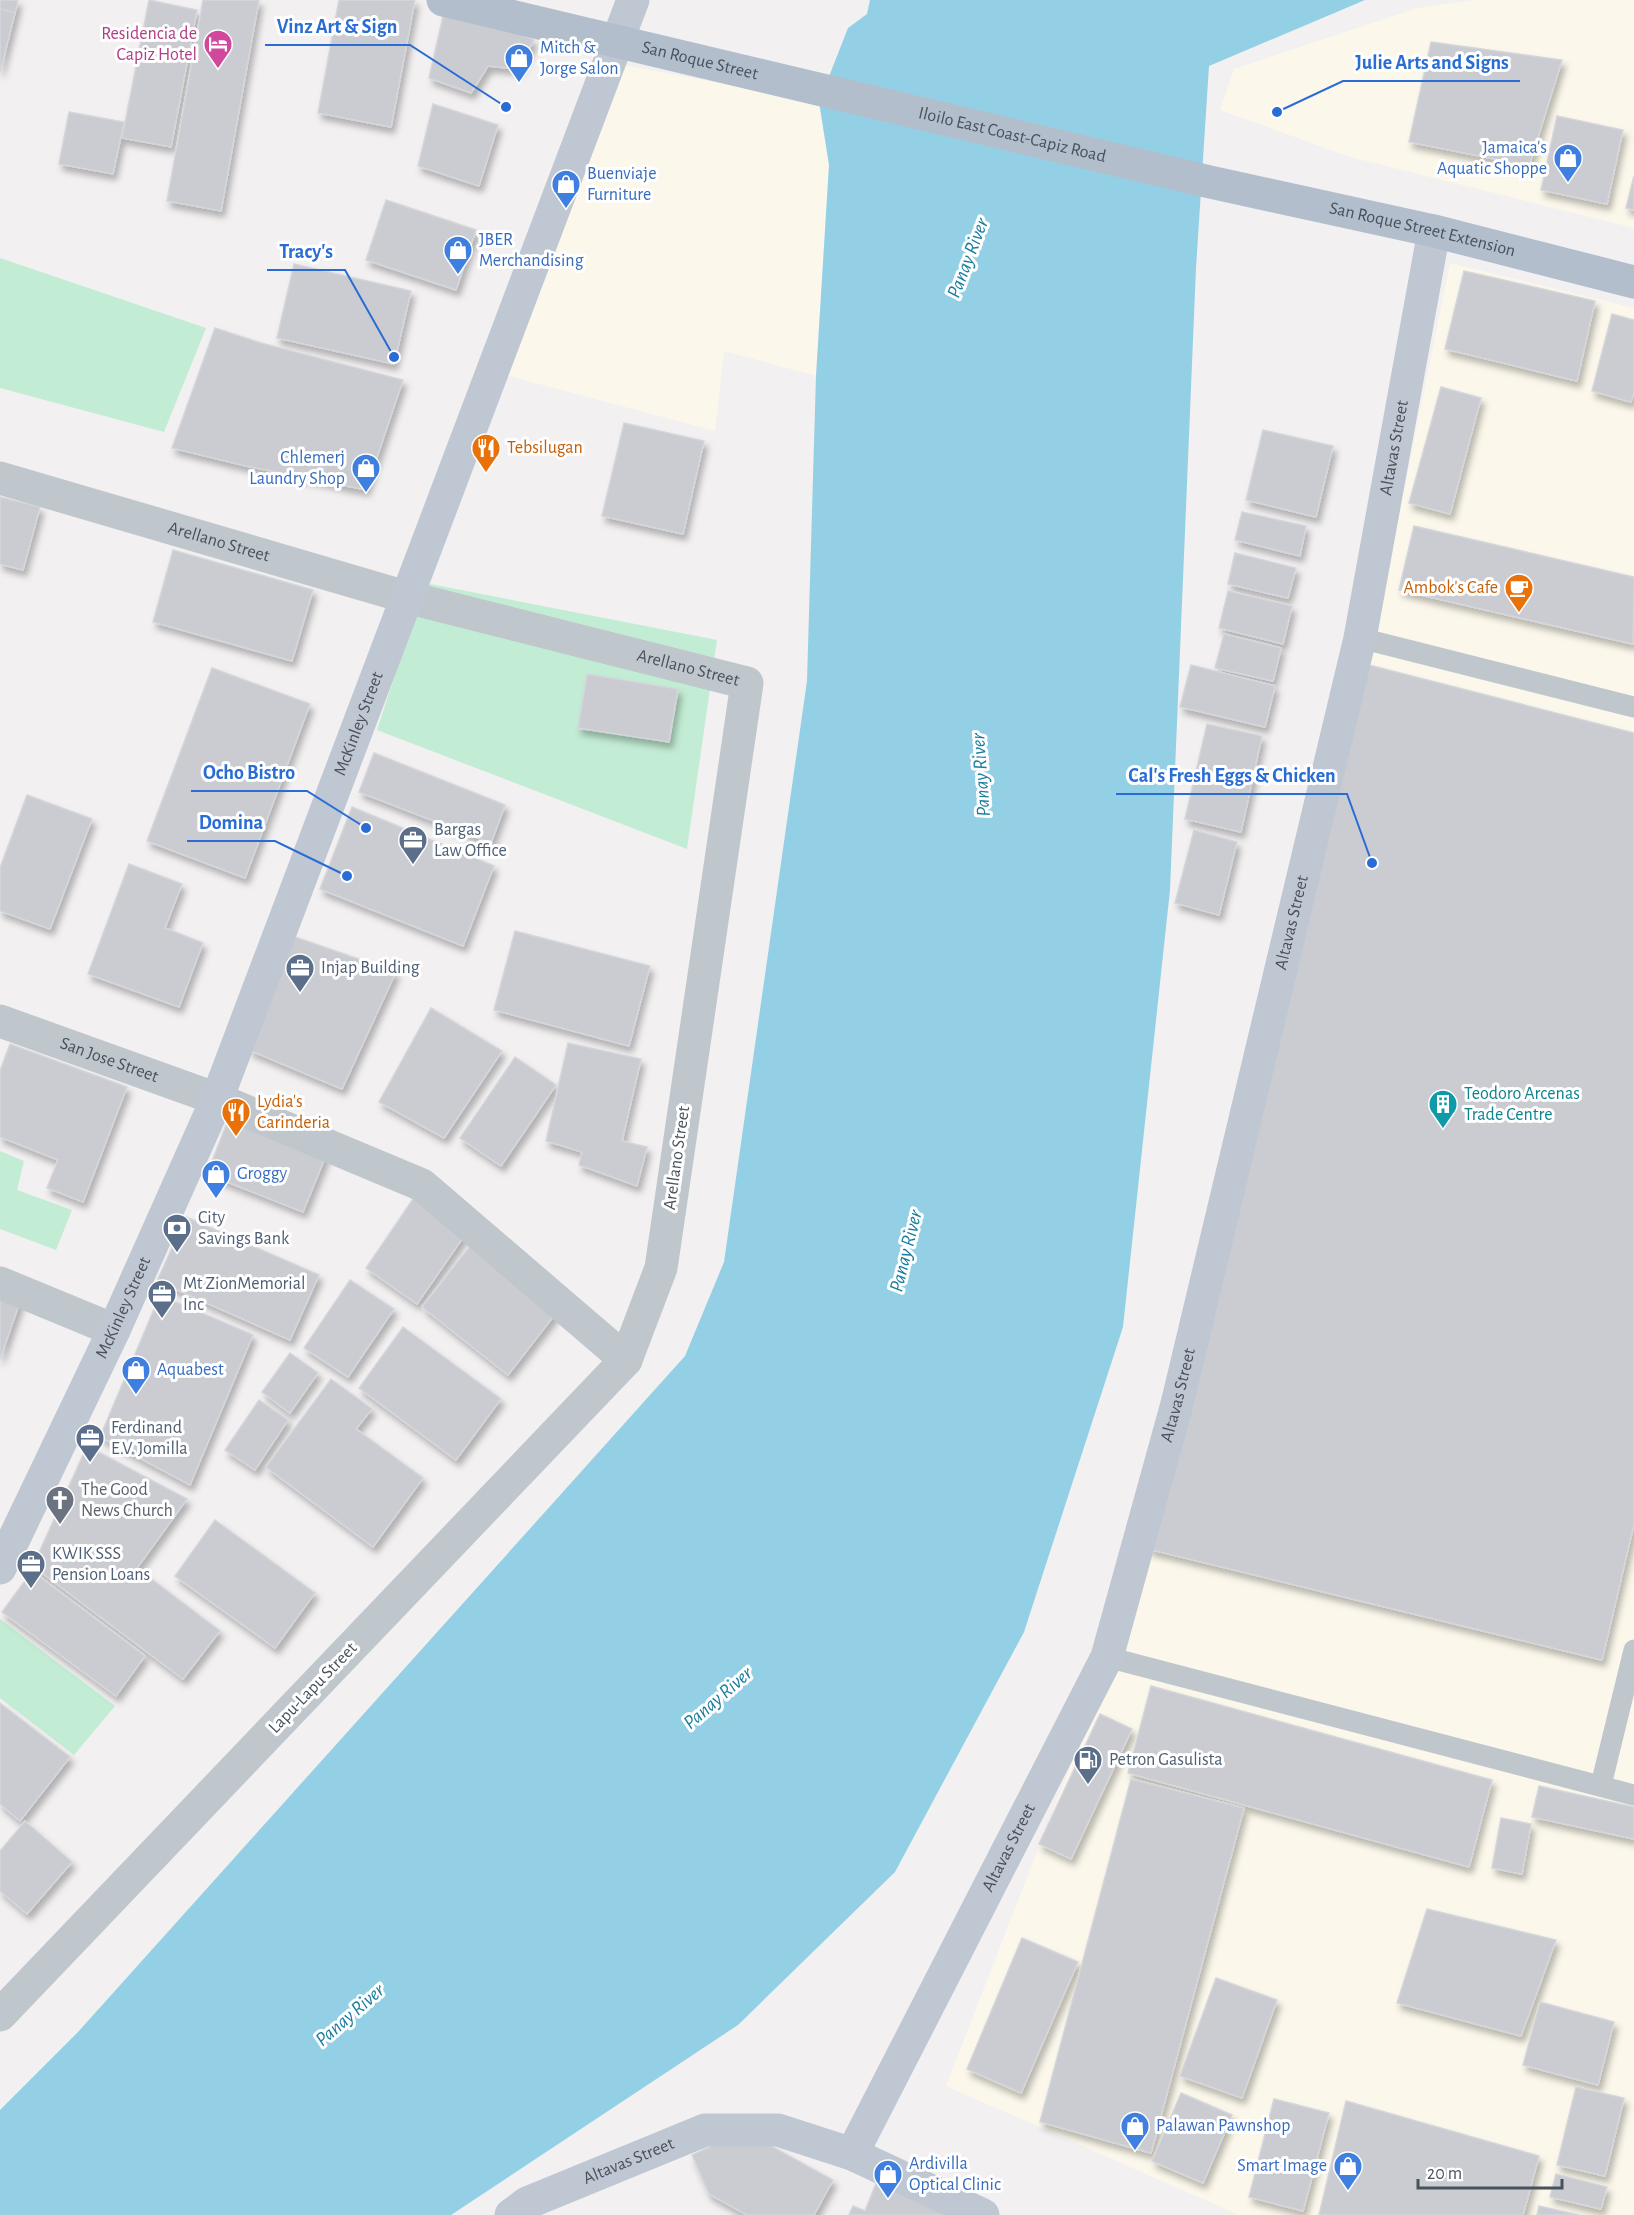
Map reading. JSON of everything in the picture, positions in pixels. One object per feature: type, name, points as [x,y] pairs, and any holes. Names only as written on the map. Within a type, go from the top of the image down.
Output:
[{"type":"main road","name":"San Roque Street","points":[[443,0],[815,87]]},
{"type":"main road","name":"Iloilo East Coast-Capiz Road","points":[[815,87],[1210,182]]},
{"type":"main road","name":"San Roque Street Extension","points":[[1210,182],[1434,231],[1634,282]]},
{"type":"street","name":"McKinley Street","points":[[0,1568],[114,1330],[217,1099],[633,0]]},
{"type":"street","name":"Altavas Street","points":[[511,2215],[527,2203],[705,2130],[778,2130],[852,2154],[1107,1657],[1177,1404],[1360,638],[1434,231]]},
{"type":"street","name":"Arellano Street","points":[[0,478],[406,597],[747,683],[661,1268],[626,1360]]},
{"type":"street","name":"San Jose Street","points":[[0,1021],[217,1099],[422,1185],[626,1360]]},
{"type":"street","points":[[0,1283],[114,1330]]},
{"type":"street","name":"Lapu-Lapu Street","points":[[0,2015],[626,1360]]},
{"type":"street","points":[[852,2154],[982,2215]]},
{"type":"lane","points":[[1360,638],[1634,707]]},
{"type":"lane","points":[[1601,1785],[1634,1650]]},
{"type":"lane","points":[[1107,1657],[1634,1795]]},
{"type":"shaded area","points":[[1475,0],[1634,0],[1634,228],[1350,157],[1220,110],[1234,69],[1418,8]]},
{"type":"shaded area","name":"Buenviaje Furniture","points":[[623,65],[819,102],[829,165],[816,376],[724,351],[715,431],[501,374]]},
{"type":"shaded area","points":[[1450,263],[1634,308],[1634,2215],[1239,2215],[946,2086],[1118,1643],[1358,716]]},
{"type":"green space","points":[[0,258],[206,328],[164,432],[0,388]]},
{"type":"green space","points":[[425,583],[717,640],[687,849],[377,730]]},
{"type":"green space","points":[[0,1151],[24,1161],[17,1190],[72,1210],[56,1250],[0,1229]]},
{"type":"green space","points":[[0,1619],[115,1706],[74,1755],[0,1698]]},
{"type":"water","name":"Panay River","points":[[870,0],[1365,0],[1209,66],[1196,268],[1170,890],[1123,1327],[1024,1632],[895,1872],[738,2025],[451,2215],[0,2215],[0,2110],[78,2032],[685,1356],[724,1262],[807,681],[816,376],[829,165],[819,102],[848,28],[867,14]]},
{"type":"building","points":[[0,0],[18,0],[15,13],[0,9]]},
{"type":"building","points":[[149,0],[197,10],[171,147],[122,138]]},
{"type":"building","points":[[203,0],[259,0],[221,211],[167,201]]},
{"type":"building","points":[[339,0],[415,0],[391,127],[318,113]]},
{"type":"building","points":[[446,3],[534,40],[518,69],[488,66],[471,93],[429,78]]},
{"type":"building","points":[[0,9],[15,13],[0,72]]},
{"type":"building","points":[[1431,42],[1562,60],[1529,166],[1409,142]]},
{"type":"building","points":[[433,104],[498,125],[479,186],[418,166]]},
{"type":"building","points":[[69,112],[124,122],[113,174],[59,164]]},
{"type":"building","points":[[1557,116],[1623,130],[1607,204],[1541,190]]},
{"type":"building","points":[[1634,176],[1634,210],[1626,208]]},
{"type":"building","points":[[386,200],[476,230],[456,290],[366,260]]},
{"type":"building","points":[[294,264],[411,291],[394,364],[277,338]]},
{"type":"building","points":[[1464,271],[1595,301],[1577,381],[1445,349]]},
{"type":"building","points":[[1612,314],[1634,320],[1634,391],[1631,402],[1592,391]]},
{"type":"building","points":[[215,328],[261,343],[403,380],[366,490],[246,466],[172,448]]},
{"type":"building","points":[[1441,387],[1481,398],[1450,514],[1409,503]]},
{"type":"building","points":[[624,423],[704,441],[683,534],[602,516]]},
{"type":"building","points":[[1263,430],[1333,446],[1316,517],[1246,500]]},
{"type":"building","points":[[0,497],[40,507],[23,570],[0,564]]},
{"type":"building","points":[[1242,512],[1306,526],[1300,556],[1235,540]]},
{"type":"building","points":[[1414,526],[1634,577],[1633,644],[1399,590]]},
{"type":"building","points":[[173,550],[313,590],[292,661],[153,622]]},
{"type":"building","points":[[1235,553],[1296,568],[1288,598],[1228,584]]},
{"type":"building","points":[[1228,591],[1292,606],[1283,644],[1219,628]]},
{"type":"building","points":[[1224,634],[1281,648],[1273,681],[1215,668]]},
{"type":"building","name":"Teodoro Arcenas Trade Centre","points":[[1365,664],[1634,733],[1634,1524],[1602,1660],[1148,1549]]},
{"type":"building","points":[[1191,665],[1275,686],[1265,727],[1180,707]]},
{"type":"building","points":[[212,668],[310,704],[245,878],[147,841]]},
{"type":"building","points":[[587,674],[678,689],[669,742],[578,728]]},
{"type":"building","points":[[1207,724],[1262,736],[1241,832],[1185,819]]},
{"type":"building","points":[[374,753],[505,805],[491,843],[359,792]]},
{"type":"building","points":[[27,795],[92,819],[50,929],[0,911],[0,868]]},
{"type":"building","points":[[352,807],[494,866],[463,946],[320,889]]},
{"type":"building","points":[[1194,830],[1237,842],[1219,915],[1175,903]]},
{"type":"building","points":[[129,864],[182,884],[165,928],[203,943],[179,1007],[88,974]]},
{"type":"building","points":[[515,931],[650,966],[629,1046],[494,1010]]},
{"type":"building","points":[[295,937],[396,972],[342,1089],[249,1050]]},
{"type":"building","points":[[431,1008],[502,1051],[444,1138],[379,1102]]},
{"type":"building","points":[[568,1043],[641,1059],[622,1141],[647,1147],[637,1186],[579,1165],[582,1152],[546,1141]]},
{"type":"building","points":[[10,1044],[127,1087],[83,1202],[47,1188],[58,1160],[0,1137],[0,1071]]},
{"type":"building","points":[[515,1057],[556,1085],[501,1166],[460,1138]]},
{"type":"building","points":[[232,1110],[329,1148],[303,1212],[207,1174]]},
{"type":"building","points":[[417,1193],[469,1229],[417,1304],[366,1268]]},
{"type":"building","points":[[186,1217],[319,1275],[290,1340],[157,1281]]},
{"type":"building","points":[[474,1241],[560,1308],[508,1375],[422,1307]]},
{"type":"building","points":[[350,1280],[394,1309],[348,1377],[304,1348]]},
{"type":"building","points":[[0,1291],[21,1299],[0,1359]]},
{"type":"building","points":[[160,1295],[253,1335],[190,1485],[100,1437]]},
{"type":"building","points":[[403,1327],[501,1399],[456,1460],[359,1388]]},
{"type":"building","points":[[290,1353],[318,1373],[290,1413],[262,1392]]},
{"type":"building","points":[[331,1379],[372,1409],[356,1429],[423,1478],[373,1547],[266,1467]]},
{"type":"building","points":[[259,1400],[288,1420],[255,1470],[225,1450]]},
{"type":"building","points":[[87,1446],[187,1499],[137,1568],[220,1631],[183,1679],[33,1566]]},
{"type":"building","points":[[215,1520],[315,1593],[275,1648],[175,1576]]},
{"type":"building","points":[[32,1571],[145,1656],[116,1696],[2,1612]]},
{"type":"building","points":[[1151,1686],[1492,1780],[1469,1867],[1128,1773]]},
{"type":"building","points":[[0,1703],[70,1757],[20,1821],[0,1804]]},
{"type":"building","points":[[1100,1714],[1132,1729],[1071,1859],[1039,1844]]},
{"type":"building","points":[[1131,1779],[1244,1808],[1151,2153],[1040,2122]]},
{"type":"building","points":[[1539,1786],[1634,1807],[1634,1839],[1532,1817]]},
{"type":"building","points":[[1501,1818],[1531,1824],[1522,1874],[1492,1868]]},
{"type":"building","points":[[25,1821],[72,1862],[27,1914],[0,1891],[0,1851]]},
{"type":"building","points":[[1427,1909],[1556,1940],[1521,2036],[1397,2003]]},
{"type":"building","points":[[1022,1938],[1078,1962],[1021,2093],[967,2069]]},
{"type":"building","points":[[1216,1978],[1277,2000],[1242,2098],[1180,2076]]},
{"type":"building","points":[[1540,2002],[1614,2022],[1598,2085],[1523,2065]]},
{"type":"building","points":[[1576,2087],[1624,2098],[1605,2176],[1557,2165]]},
{"type":"building","points":[[1181,2093],[1232,2115],[1203,2183],[1152,2161]]},
{"type":"building","points":[[1274,2099],[1329,2113],[1303,2211],[1249,2197]]},
{"type":"building","points":[[1346,2101],[1539,2156],[1523,2215],[1319,2215]]},
{"type":"building","points":[[744,2131],[833,2180],[814,2215],[747,2215],[709,2194],[692,2155]]},
{"type":"building","points":[[1556,2174],[1607,2187],[1601,2209],[1550,2197]]},
{"type":"building","points":[[877,2181],[950,2215],[849,2215],[853,2206],[865,2211]]},
{"type":"building","points":[[1539,2206],[1579,2215],[1537,2215]]},
{"type":"place","name":"Residencia de Capiz Hotel","points":[[218,70]]},
{"type":"place","name":"Mitch & Jorge Salon","points":[[519,84]]},
{"type":"place","name":"Vinz Art & Sign","points":[[506,107]]},
{"type":"place","name":"Julie Arts and Signs","points":[[1277,112]]},
{"type":"place","name":"Jamaica's Aquatic Shoppe","points":[[1568,184]]},
{"type":"place","name":"Buenviaje Furniture","points":[[566,210]]},
{"type":"place","name":"JBER Merchandising","points":[[458,276]]},
{"type":"place","name":"Tracy's","points":[[394,357]]},
{"type":"place","name":"Tebsilugan","points":[[486,474]]},
{"type":"place","name":"Chlemerj Laundry Shop","points":[[366,494]]},
{"type":"place","name":"Ambok's Cafe","points":[[1519,614]]},
{"type":"place","name":"Ocho Bistro","points":[[366,828]]},
{"type":"place","name":"Cal's Fresh Eggs & Chicken","points":[[1372,863]]},
{"type":"place","name":"Bargas Law Office","points":[[413,866]]},
{"type":"place","name":"Domina","points":[[347,876]]},
{"type":"place","name":"Injap Building","points":[[300,994]]},
{"type":"place","name":"Teodoro Arcenas Trade Centre","points":[[1443,1130]]},
{"type":"place","name":"Lydia's Carinderia","points":[[236,1138]]},
{"type":"place","name":"Groggy","points":[[216,1200]]},
{"type":"place","name":"City Savings Bank","points":[[177,1254]]},
{"type":"place","name":"Mt ZionMemorial Inc","points":[[162,1320]]},
{"type":"place","name":"Aquabest","points":[[136,1396]]},
{"type":"place","name":"Ferdinand E.V. Jomilla","points":[[90,1464]]},
{"type":"place","name":"The Good News Church","points":[[60,1526]]},
{"type":"place","name":"KWIK SSS Pension Loans","points":[[31,1590]]},
{"type":"place","name":"Petron Gasulista","points":[[1088,1786]]},
{"type":"place","name":"Palawan Pawnshop","points":[[1135,2152]]},
{"type":"place","name":"Smart Image","points":[[1348,2192]]},
{"type":"place","name":"Ardivilla Optical Clinic","points":[[888,2200]]}]
